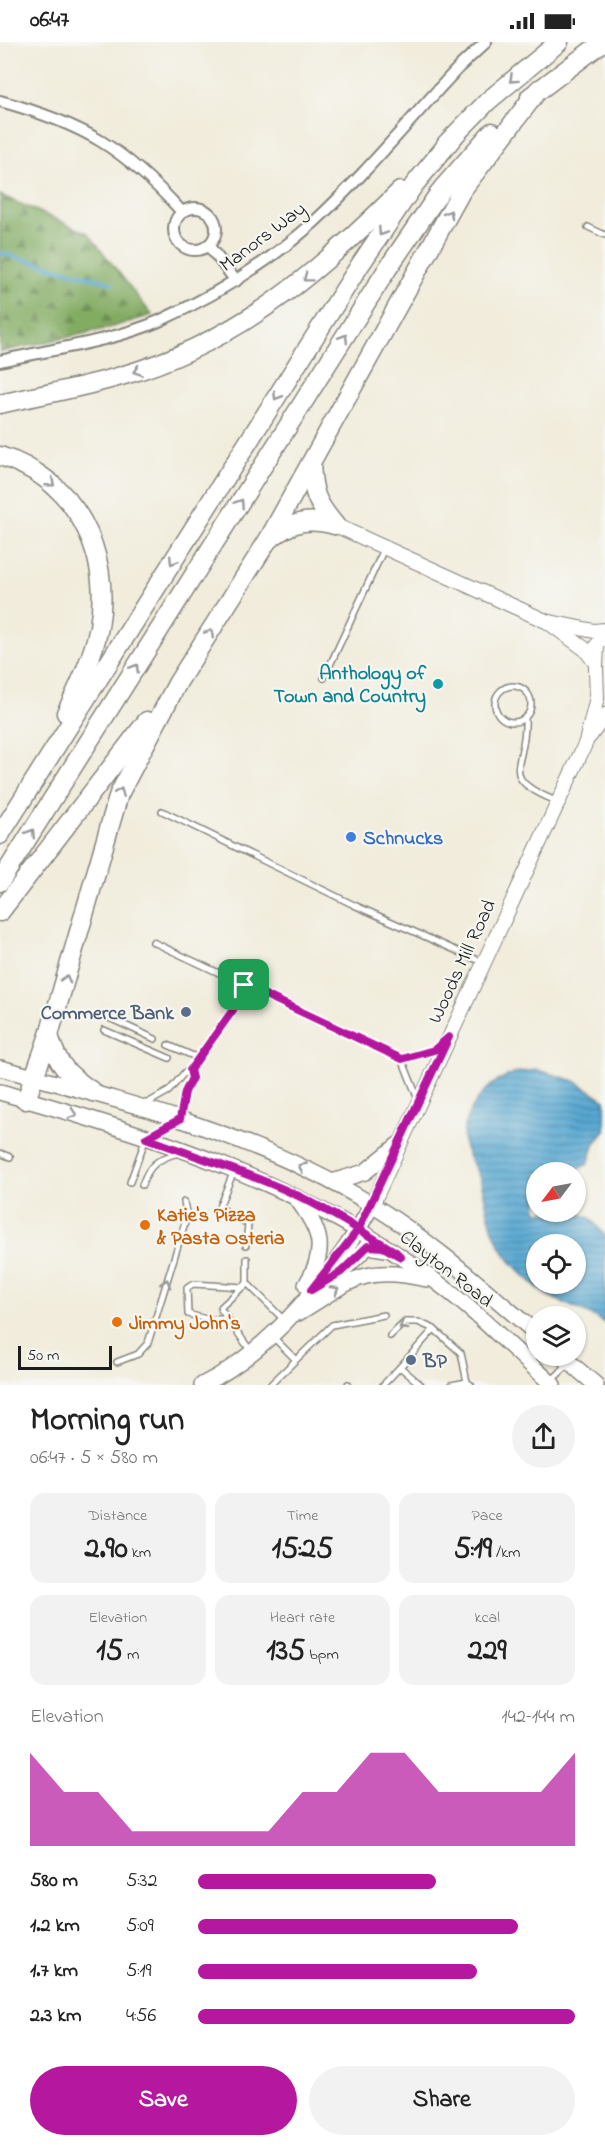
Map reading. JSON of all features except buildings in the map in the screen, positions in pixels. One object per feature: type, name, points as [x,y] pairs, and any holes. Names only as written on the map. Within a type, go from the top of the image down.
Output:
[{"type":"highway","points":[[0,404],[122,376],[171,358],[234,328],[271,305],[332,258],[488,101],[558,42]]},
{"type":"highway","points":[[0,882],[415,228],[472,154],[539,89],[603,42]]},
{"type":"highway","points":[[26,1100],[50,1035],[119,794],[178,682],[268,540],[462,190],[539,89]]},
{"type":"highway","points":[[0,835],[360,265],[414,185],[455,135]]},
{"type":"highway","points":[[0,456],[34,470],[53,484],[72,503],[87,525],[96,550],[101,576],[99,627],[92,653],[39,772]]},
{"type":"highway","points":[[311,464],[312,490],[317,501],[335,525]]},
{"type":"highway","points":[[268,540],[287,526],[302,520],[315,519],[335,525]]},
{"type":"highway","points":[[0,912],[178,682]]},
{"type":"highway","points":[[50,1035],[55,1057],[72,1078],[93,1092]]},
{"type":"main road","name":"Clayton Road","points":[[0,1068],[93,1092],[180,1119],[268,1152],[332,1182],[372,1204],[449,1258],[526,1324]]},
{"type":"main road","name":"Clayton Road","points":[[0,1092],[146,1138],[235,1169],[293,1193],[358,1230],[436,1281],[550,1384]]},
{"type":"main road","points":[[332,1182],[365,1172],[398,1145]]},
{"type":"main road","points":[[285,1321],[317,1266],[320,1253],[317,1229],[293,1193]]},
{"type":"main road","name":"Woods Mill Road","points":[[285,1321],[358,1230],[372,1204]]},
{"type":"main road","points":[[311,1290],[341,1272],[368,1246],[383,1247],[401,1257]]},
{"type":"main road","points":[[202,1385],[226,1373],[253,1353],[285,1321],[351,1280],[369,1274],[400,1273],[436,1281]]},
{"type":"main road","points":[[574,1366],[596,1385]]},
{"type":"street","name":"Manors Way","points":[[0,361],[131,331],[159,321],[236,281],[267,260],[313,223],[460,66],[486,42]]},
{"type":"street","points":[[0,101],[43,114],[114,147],[144,171],[182,212]]},
{"type":"street","points":[[198,208],[211,216],[216,226],[214,236],[208,245],[196,250],[188,249],[177,240],[174,224],[182,212],[198,208]]},
{"type":"street","points":[[208,245],[236,281]]},
{"type":"street","points":[[335,525],[548,622],[585,649],[605,682]]},
{"type":"street","points":[[548,622],[594,631],[605,630]]},
{"type":"street","points":[[595,665],[597,645],[605,636]]},
{"type":"street","name":"Woods Mill Road","points":[[586,742],[597,698],[595,665]]},
{"type":"street","name":"Woods Mill Road","points":[[372,1204],[586,742],[605,715]]},
{"type":"lane","points":[[588,227],[605,235]]},
{"type":"lane","points":[[324,678],[385,548]]},
{"type":"lane","points":[[525,718],[514,723],[502,719],[495,709],[500,692],[510,686],[526,692],[531,708],[525,718],[526,731],[518,770],[520,782],[528,789],[558,802]]},
{"type":"lane","points":[[162,811],[354,905],[484,962]]},
{"type":"lane","points":[[153,942],[402,1059],[434,1050],[449,1037]]},
{"type":"lane","points":[[140,1107],[169,1091],[184,1073],[190,1070],[233,1010],[244,985]]},
{"type":"lane","points":[[105,1016],[155,1039]]},
{"type":"lane","points":[[104,1030],[169,1058]]},
{"type":"lane","points":[[168,1044],[198,1058]]},
{"type":"lane","points":[[402,1059],[419,1101]]},
{"type":"lane","points":[[130,1182],[146,1138],[180,1119],[185,1092],[192,1078],[190,1070]]},
{"type":"lane","points":[[142,1185],[148,1169],[154,1162],[183,1152]]},
{"type":"lane","points":[[0,1153],[10,1157]]},
{"type":"lane","points":[[235,1169],[219,1207],[248,1224],[246,1245]]},
{"type":"lane","points":[[117,1362],[138,1354],[148,1343],[187,1216],[184,1202]]},
{"type":"lane","points":[[247,1259],[246,1285],[220,1308],[253,1353]]},
{"type":"lane","points":[[227,1318],[207,1319],[188,1314],[187,1288],[193,1284],[246,1285],[285,1321]]},
{"type":"lane","points":[[270,1385],[332,1325],[384,1315]]},
{"type":"lane","points":[[390,1336],[405,1322],[412,1321],[434,1329],[461,1353],[469,1384],[451,1385]]},
{"type":"lane","points":[[383,1385],[434,1329]]},
{"type":"lane","points":[[271,1335],[295,1359]]},
{"type":"lane","points":[[550,1384],[562,1366]]},
{"type":"lane","points":[[400,1367],[422,1385]]},
{"type":"green space","points":[[0,195],[88,233],[152,315],[105,329],[0,352]]},
{"type":"water","points":[[538,1070],[575,1081],[605,1100],[605,1131],[595,1143],[588,1164],[586,1165],[586,1162],[526,1162],[526,1222],[586,1222],[586,1216],[590,1218],[605,1236],[605,1323],[586,1313],[586,1306],[571,1306],[547,1294],[586,1294],[586,1234],[526,1234],[526,1277],[510,1261],[498,1243],[481,1181],[465,1149],[466,1121],[477,1100],[495,1083],[519,1072]]},
{"type":"waterway","points":[[0,253],[112,283]]},
{"type":"place","name":"Anthology of Town and Country","points":[[438,684]]},
{"type":"place","name":"Schnucks","points":[[351,837]]},
{"type":"place","name":"Commerce Bank","points":[[186,1012]]},
{"type":"place","name":"Katie's Pizza & Pasta Osteria","points":[[145,1225]]},
{"type":"place","name":"Jimmy John's","points":[[117,1322]]},
{"type":"place","name":"BP","points":[[411,1360]]},
{"type":"route","points":[[244,985],[233,1010],[190,1070],[192,1078],[185,1092],[180,1119],[146,1138],[235,1169],[293,1193],[334,1215],[341,1220],[358,1230],[396,1252],[401,1257],[383,1247],[368,1246],[341,1272],[311,1290],[339,1258],[358,1230],[449,1037],[434,1050],[402,1059],[244,985]]}]
